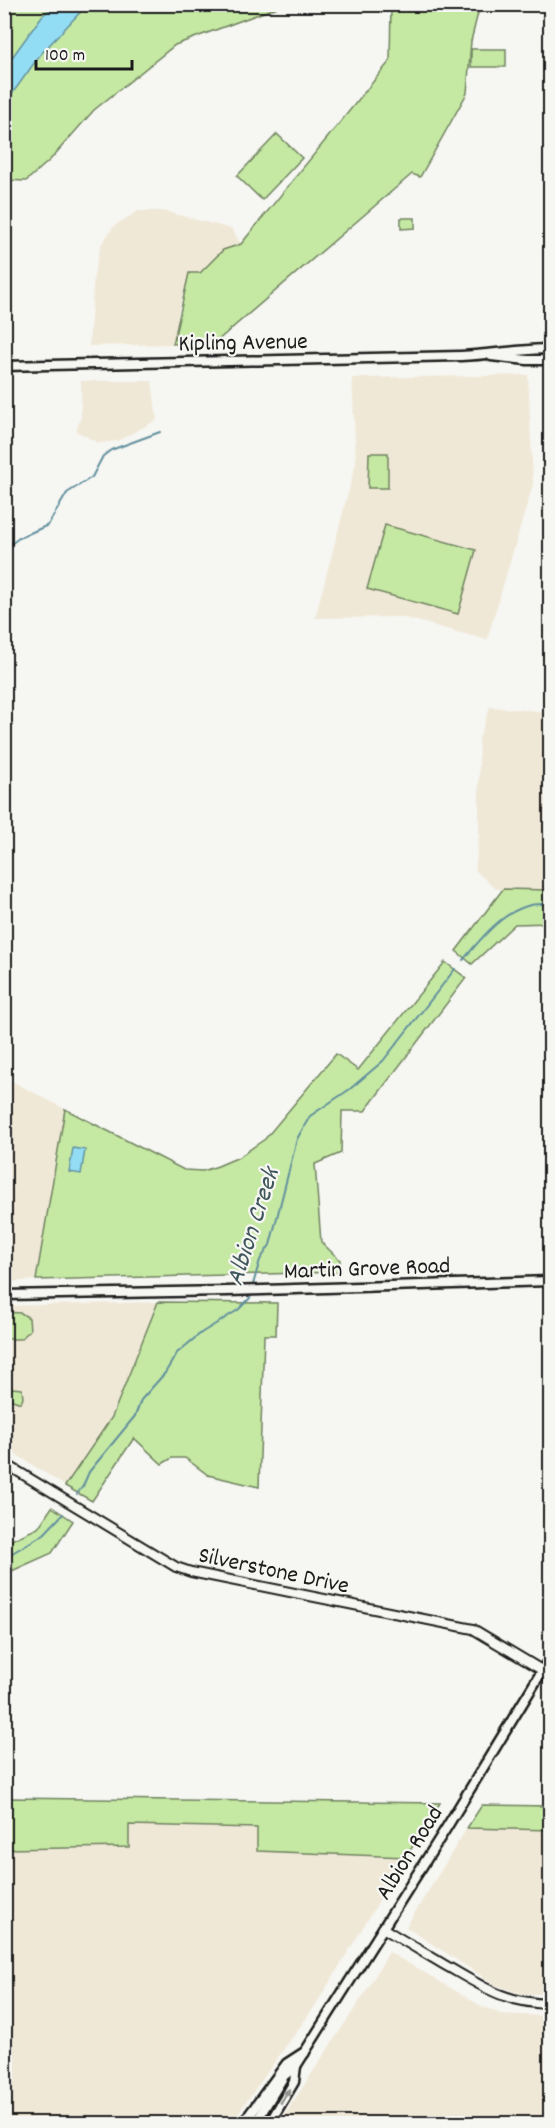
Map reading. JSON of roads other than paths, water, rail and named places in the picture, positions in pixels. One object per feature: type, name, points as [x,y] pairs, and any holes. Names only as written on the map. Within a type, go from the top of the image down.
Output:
[{"type":"main road","name":"Kipling Avenue","points":[[4,366],[483,355],[527,349],[550,349]]},
{"type":"main road","name":"Kipling Avenue","points":[[483,355],[550,360]]},
{"type":"main road","name":"Martin Grove Road","points":[[4,1295],[238,1291],[550,1281]]},
{"type":"main road","name":"Albion Road","points":[[255,2124],[284,2076],[296,2066],[382,1928],[547,1673],[550,1658]]},
{"type":"main road","points":[[243,2124],[287,2064],[304,2053]]},
{"type":"main road","name":"Albion Road","points":[[269,2124],[294,2082],[296,2066]]},
{"type":"street","name":"Silverstone Drive","points":[[4,1463],[176,1567],[191,1572],[473,1629],[547,1673]]},
{"type":"street","points":[[382,1928],[484,1989],[509,1999],[550,2004]]},
{"type":"water","points":[[55,5],[87,5],[40,55],[12,94],[5,98],[5,67],[42,16]]},
{"type":"water","points":[[73,1148],[85,1150],[81,1174],[69,1172]]},
{"type":"waterway","points":[[4,549],[19,538],[48,525],[67,493],[92,477],[103,456],[111,450],[160,432]]},
{"type":"waterway","name":"Albion Creek","points":[[463,960],[492,928],[508,915],[530,905],[550,904]]},
{"type":"waterway","name":"Albion Creek","points":[[252,1288],[260,1260],[270,1245],[297,1139],[310,1116],[350,1089],[383,1061],[455,969]]},
{"type":"waterway","name":"Albion Creek","points":[[77,1494],[89,1472],[135,1416],[141,1400],[165,1373],[177,1353],[201,1333],[238,1310],[250,1298],[251,1293]]},
{"type":"waterway","name":"Albion Creek","points":[[4,1558],[44,1534],[63,1514]]}]
